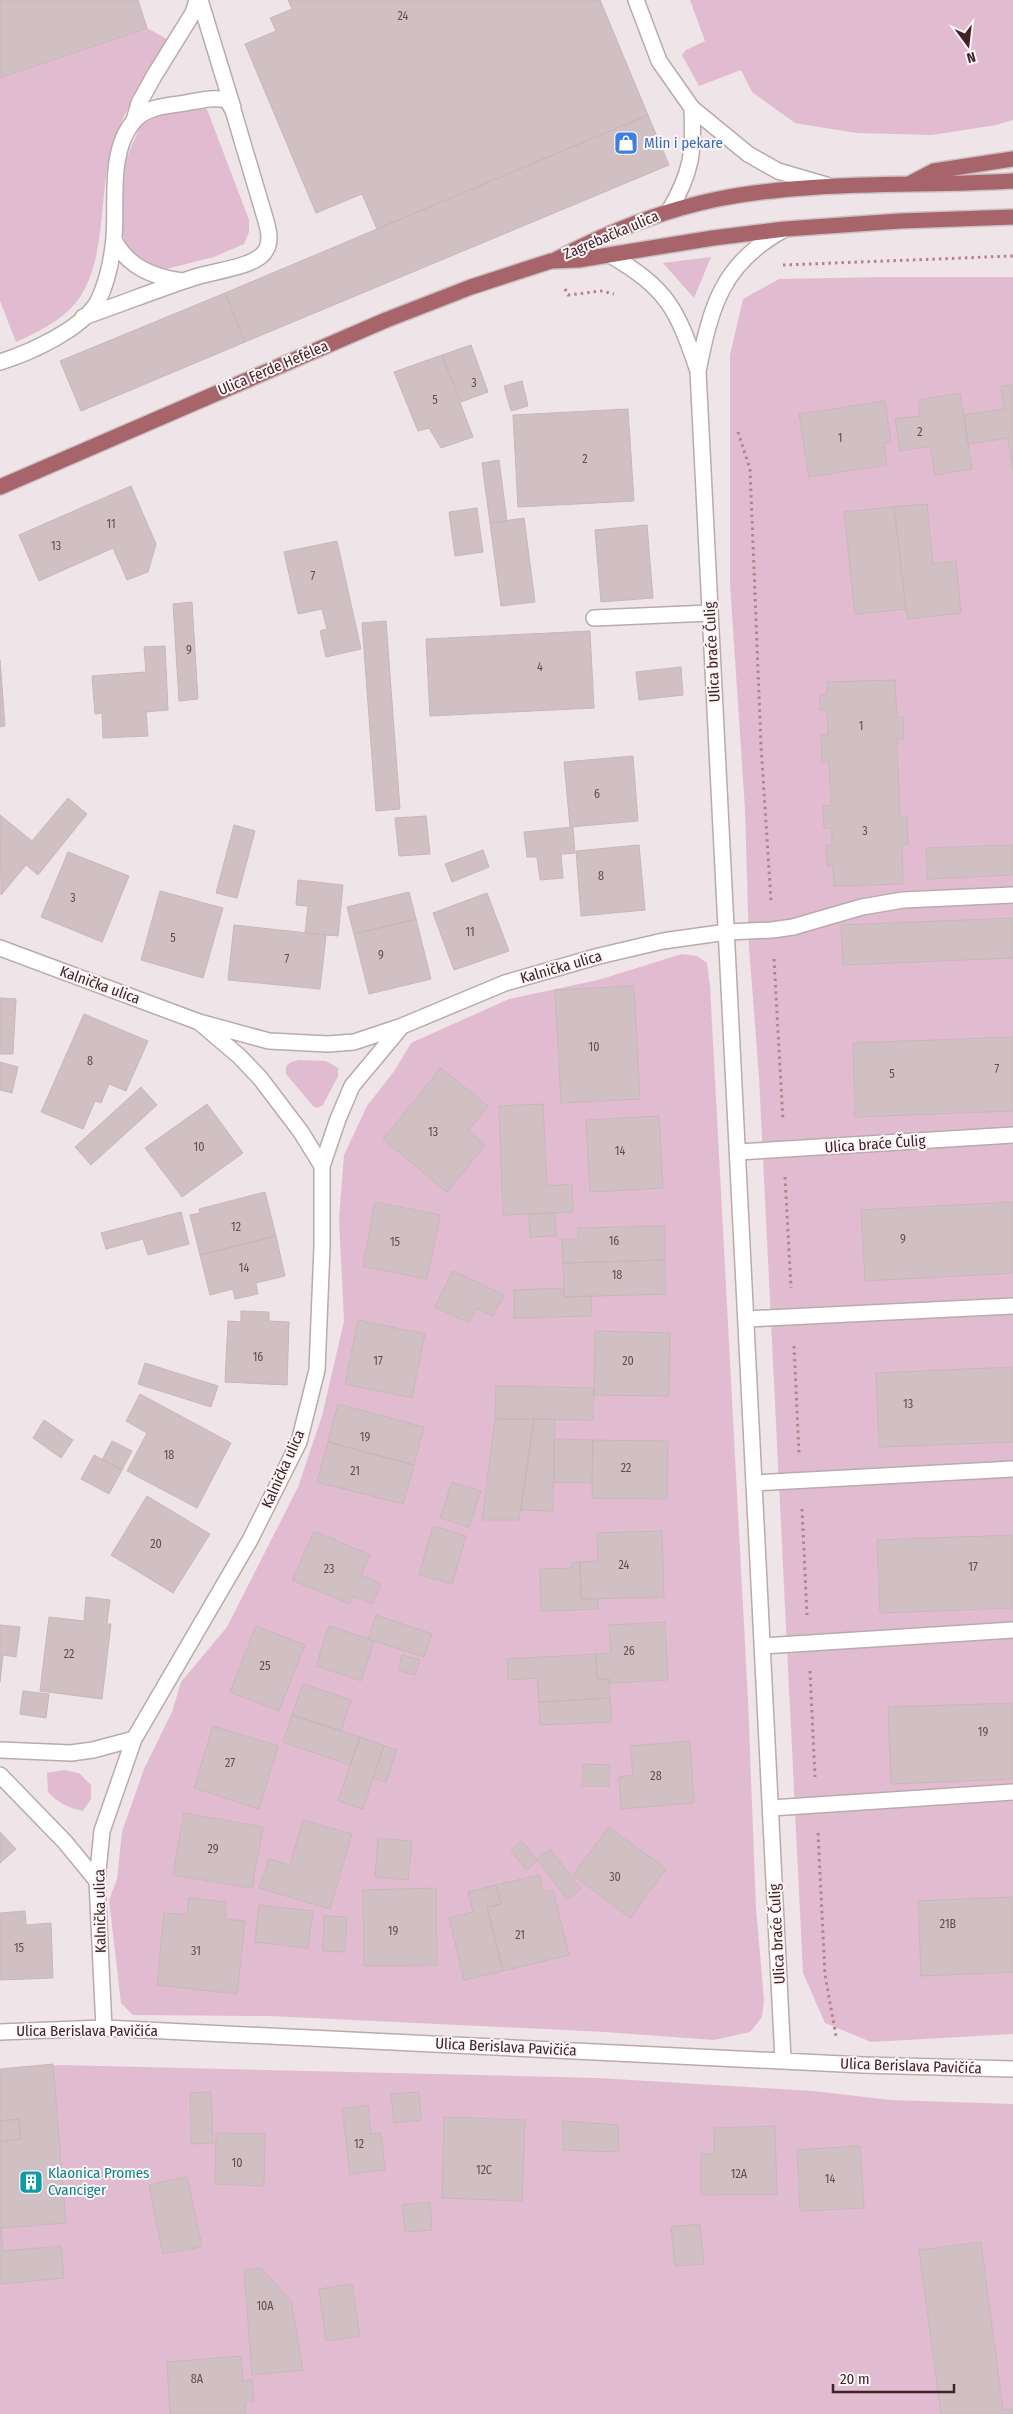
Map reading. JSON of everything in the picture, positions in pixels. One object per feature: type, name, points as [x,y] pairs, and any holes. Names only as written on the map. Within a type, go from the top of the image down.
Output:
[{"type":"main road","points":[[908,185],[934,171],[1013,159]]},
{"type":"main road","name":"Zagrebačka ulica","points":[[551,261],[591,240],[669,211],[718,199],[762,192],[832,187],[1013,181]]},
{"type":"main road","name":"Zagrebačka ulica","points":[[551,261],[578,260],[703,239],[785,229],[1013,218]]},
{"type":"main road","name":"Ulica Ferde Hefelea","points":[[0,487],[386,320],[470,286],[551,261]]},
{"type":"street","points":[[83,317],[184,281],[252,261],[262,256],[267,248],[270,237],[266,221],[198,0]]},
{"type":"street","points":[[0,362],[47,343],[78,323],[98,302],[108,271],[114,240],[116,166],[124,137],[134,120],[139,103],[193,13],[198,0]]},
{"type":"street","points":[[636,0],[659,61],[692,108],[748,154],[771,167],[801,179],[832,187]]},
{"type":"street","points":[[134,120],[158,107],[215,97],[227,100],[233,110]]},
{"type":"street","points":[[669,211],[682,190],[691,166],[694,143],[692,108]]},
{"type":"street","name":"Ulica braće Čulig","points":[[698,372],[713,306],[726,280],[744,258],[766,239],[785,229]]},
{"type":"street","points":[[114,240],[119,251],[129,262],[143,271],[184,281]]},
{"type":"street","name":"Ulica braće Čulig","points":[[610,255],[635,270],[663,295],[684,330],[698,372],[784,2060]]},
{"type":"street","points":[[594,618],[710,613]]},
{"type":"street","points":[[726,932],[772,930],[862,907],[903,900],[1013,896]]},
{"type":"street","name":"Kalnička ulica","points":[[0,948],[199,1022],[269,1041],[305,1044],[354,1042],[402,1026],[514,980],[663,940],[726,932]]},
{"type":"street","name":"Kalnička ulica","points":[[199,1022],[239,1056],[260,1078],[301,1132],[322,1166]]},
{"type":"street","name":"Kalnička ulica","points":[[104,2028],[97,1881],[102,1831],[134,1739],[250,1540],[299,1442],[317,1370],[322,1247],[322,1166],[338,1119],[352,1086],[402,1026]]},
{"type":"street","name":"Ulica braće Čulig","points":[[738,1152],[1013,1135]]},
{"type":"street","points":[[746,1319],[1013,1306]]},
{"type":"street","points":[[754,1483],[1013,1469]]},
{"type":"street","points":[[763,1646],[1013,1630]]},
{"type":"street","points":[[0,1750],[71,1752],[93,1750],[134,1739]]},
{"type":"street","points":[[0,1775],[64,1842],[97,1881]]},
{"type":"street","points":[[771,1808],[1013,1792]]},
{"type":"street","name":"Ulica Berislava Pavičića","points":[[0,2032],[104,2028],[840,2064],[1013,2069]]},
{"type":"path","points":[[781,265],[1013,256]]},
{"type":"path","points":[[551,261],[568,295],[601,291],[616,294]]},
{"type":"path","points":[[738,432],[750,469],[760,745],[784,1150],[825,1975],[840,2064]]},
{"type":"shaded area","points":[[690,0],[1013,0],[1013,120],[996,125],[932,135],[856,133],[795,123],[752,92],[741,70],[699,86],[682,55],[686,50],[705,41]]},
{"type":"shaded area","points":[[147,28],[167,39],[131,103],[113,144],[108,164],[101,228],[93,270],[85,288],[68,311],[39,331],[16,342],[0,301],[0,78]]},
{"type":"shaded area","points":[[205,104],[249,220],[249,232],[244,244],[214,257],[158,271],[127,252],[122,231],[122,168],[143,120],[173,108]]},
{"type":"shaded area","points":[[711,257],[694,298],[663,263]]},
{"type":"shaded area","points":[[1013,277],[1013,2034],[871,2042],[825,2023],[803,1973],[759,1077],[749,947],[745,809],[730,584],[730,355],[743,299],[779,279]]},
{"type":"shaded area","points":[[682,954],[697,956],[707,963],[710,986],[748,1700],[756,1908],[764,2000],[762,2017],[750,2032],[714,2040],[605,2032],[270,2016],[133,2015],[121,2003],[109,1900],[117,1879],[122,1832],[144,1769],[172,1712],[181,1682],[227,1627],[298,1487],[322,1416],[344,1321],[339,1219],[344,1155],[367,1106],[395,1070],[411,1043],[509,999],[598,980]]},
{"type":"shaded area","points":[[299,1060],[326,1061],[338,1068],[338,1076],[323,1105],[317,1108],[313,1106],[286,1074],[286,1067],[291,1062]]},
{"type":"shaded area","points":[[64,1770],[79,1773],[91,1785],[91,1799],[83,1811],[64,1805],[48,1792],[47,1773]]},
{"type":"shaded area","points":[[60,2065],[598,2078],[813,2091],[891,2100],[1013,2104],[1013,2414],[0,2414],[0,2070]]},
{"type":"building","points":[[0,0],[138,0],[147,28],[0,78]]},
{"type":"building","points":[[288,0],[600,0],[648,115],[377,229],[362,194],[316,213],[245,44],[276,31],[270,18],[292,9]]},
{"type":"building","points":[[648,115],[669,165],[245,342],[225,293]]},
{"type":"building","points":[[225,293],[245,342],[81,411],[60,361]]},
{"type":"building","points":[[471,345],[488,392],[461,402],[442,355]]},
{"type":"building","points":[[442,355],[473,437],[441,448],[429,428],[418,431],[394,372]]},
{"type":"building","points":[[522,381],[528,406],[511,411],[504,386]]},
{"type":"building","points":[[1013,385],[1013,470],[1008,438],[968,444],[964,415],[1004,409],[1001,386]]},
{"type":"building","points":[[960,393],[972,469],[935,475],[930,446],[900,451],[895,419],[920,416],[918,400]]},
{"type":"building","points":[[885,401],[891,442],[884,443],[887,465],[809,477],[799,414]]},
{"type":"building","points":[[628,409],[634,501],[518,507],[513,415]]},
{"type":"building","points":[[499,460],[507,521],[490,523],[482,463]]},
{"type":"building","points":[[131,486],[156,544],[148,572],[127,580],[113,548],[39,581],[19,535]]},
{"type":"building","points":[[927,504],[933,564],[956,561],[961,613],[907,619],[894,507]]},
{"type":"building","points":[[894,507],[906,609],[855,614],[844,512]]},
{"type":"building","points":[[477,508],[483,552],[455,556],[449,512]]},
{"type":"building","points":[[524,518],[535,602],[501,606],[490,523]]},
{"type":"building","points":[[647,525],[653,598],[601,602],[595,530]]},
{"type":"building","points":[[337,541],[361,649],[326,657],[320,631],[327,629],[322,609],[298,614],[284,552]]},
{"type":"building","points":[[192,602],[198,699],[179,701],[173,604]]},
{"type":"building","points":[[386,621],[400,809],[376,811],[362,623]]},
{"type":"building","points":[[590,631],[594,708],[430,716],[426,639]]},
{"type":"building","points":[[165,646],[168,710],[146,712],[148,736],[103,738],[102,713],[95,714],[92,676],[146,672],[144,647]]},
{"type":"building","points":[[0,660],[5,726],[0,727]]},
{"type":"building","points":[[681,667],[683,695],[639,700],[636,672]]},
{"type":"building","points":[[895,680],[897,717],[903,717],[904,739],[897,739],[900,818],[907,817],[908,844],[902,845],[903,884],[834,886],[833,866],[827,866],[826,845],[832,845],[832,828],[824,828],[823,806],[831,806],[829,762],[822,762],[821,735],[828,735],[827,709],[820,710],[820,695],[827,694],[827,682]]},
{"type":"building","points":[[633,756],[638,821],[570,827],[564,762]]},
{"type":"building","points":[[68,798],[87,814],[38,875],[26,865],[1,895],[0,815],[32,841]]},
{"type":"building","points":[[426,816],[430,854],[399,856],[395,818]]},
{"type":"building","points":[[234,825],[255,831],[237,898],[216,893]]},
{"type":"building","points":[[573,827],[575,853],[561,854],[563,878],[540,880],[537,857],[527,857],[524,832]]},
{"type":"building","points":[[639,845],[645,910],[581,916],[576,851]]},
{"type":"building","points":[[1013,845],[1013,875],[927,879],[926,848]]},
{"type":"building","points":[[483,850],[489,867],[452,882],[445,864]]},
{"type":"building","points":[[68,852],[129,876],[102,942],[41,917]]},
{"type":"building","points":[[298,880],[343,885],[338,936],[305,933],[308,906],[296,905]]},
{"type":"building","points":[[160,891],[223,908],[203,978],[141,960]]},
{"type":"building","points":[[409,892],[416,919],[354,934],[347,907]]},
{"type":"building","points":[[487,893],[509,951],[454,970],[433,913]]},
{"type":"building","points":[[1013,918],[1013,958],[843,965],[841,925]]},
{"type":"building","points":[[416,919],[431,979],[369,994],[354,934]]},
{"type":"building","points":[[234,925],[326,935],[320,989],[228,980]]},
{"type":"building","points":[[634,986],[640,1099],[561,1103],[555,990]]},
{"type":"building","points":[[0,998],[16,999],[13,1054],[0,1054]]},
{"type":"building","points":[[84,1014],[148,1041],[126,1091],[109,1084],[101,1103],[95,1101],[83,1129],[41,1112]]},
{"type":"building","points":[[1013,1037],[1013,1111],[855,1117],[853,1043]]},
{"type":"building","points":[[0,1062],[18,1067],[12,1093],[0,1090]]},
{"type":"building","points":[[441,1068],[488,1106],[468,1131],[485,1145],[447,1192],[383,1139]]},
{"type":"building","points":[[141,1087],[157,1105],[91,1165],[75,1147]]},
{"type":"building","points":[[207,1104],[243,1153],[182,1197],[145,1148]]},
{"type":"building","points":[[543,1104],[547,1186],[572,1184],[573,1212],[503,1215],[499,1106]]},
{"type":"building","points":[[659,1116],[663,1188],[590,1192],[586,1120]]},
{"type":"building","points":[[265,1192],[276,1236],[200,1255],[190,1215],[200,1213],[199,1209]]},
{"type":"building","points":[[375,1202],[440,1215],[427,1279],[363,1266]]},
{"type":"building","points":[[1013,1202],[1013,1273],[865,1281],[861,1210]]},
{"type":"building","points":[[181,1212],[189,1244],[148,1255],[143,1239],[106,1249],[101,1233]]},
{"type":"building","points":[[555,1213],[556,1236],[530,1237],[529,1214]]},
{"type":"building","points":[[665,1226],[665,1260],[563,1263],[562,1239],[578,1239],[578,1228]]},
{"type":"building","points":[[276,1236],[285,1276],[256,1283],[258,1294],[235,1299],[233,1289],[210,1295],[200,1255]]},
{"type":"building","points":[[665,1260],[666,1294],[564,1297],[563,1263]]},
{"type":"building","points":[[453,1271],[504,1295],[493,1316],[476,1308],[469,1323],[435,1307]]},
{"type":"building","points":[[563,1288],[564,1297],[591,1296],[592,1316],[514,1318],[514,1290]]},
{"type":"building","points":[[241,1311],[269,1312],[269,1321],[289,1322],[287,1385],[225,1382],[228,1321],[241,1322]]},
{"type":"building","points":[[358,1320],[425,1334],[412,1398],[345,1384]]},
{"type":"building","points":[[595,1331],[670,1333],[669,1396],[594,1395]]},
{"type":"building","points":[[145,1363],[218,1386],[211,1407],[138,1384]]},
{"type":"building","points":[[1013,1367],[1013,1442],[879,1447],[876,1373]]},
{"type":"building","points":[[496,1386],[594,1388],[593,1420],[495,1419]]},
{"type":"building","points":[[140,1394],[231,1443],[197,1508],[127,1471],[147,1433],[126,1421]]},
{"type":"building","points":[[338,1404],[424,1427],[414,1465],[328,1442]]},
{"type":"building","points":[[495,1419],[534,1419],[519,1520],[482,1520]]},
{"type":"building","points":[[534,1419],[555,1419],[553,1511],[521,1510]]},
{"type":"building","points":[[44,1420],[73,1440],[61,1458],[33,1438]]},
{"type":"building","points":[[554,1439],[593,1440],[592,1483],[554,1482]]},
{"type":"building","points":[[593,1440],[668,1441],[667,1499],[592,1498]]},
{"type":"building","points":[[112,1441],[132,1451],[122,1470],[102,1460]]},
{"type":"building","points":[[328,1442],[414,1465],[403,1504],[317,1482]]},
{"type":"building","points":[[94,1455],[122,1470],[109,1494],[81,1479]]},
{"type":"building","points":[[452,1482],[481,1491],[469,1527],[440,1518]]},
{"type":"building","points":[[147,1496],[210,1534],[173,1593],[111,1555]]},
{"type":"building","points":[[433,1526],[466,1536],[452,1584],[419,1575]]},
{"type":"building","points":[[314,1531],[370,1555],[361,1575],[381,1584],[372,1604],[353,1596],[350,1604],[292,1580]]},
{"type":"building","points":[[662,1531],[664,1597],[581,1599],[580,1562],[598,1561],[597,1533]]},
{"type":"building","points":[[1013,1535],[1013,1608],[880,1613],[877,1540]]},
{"type":"building","points":[[580,1562],[581,1599],[598,1599],[598,1609],[541,1611],[540,1569],[572,1568],[572,1563]]},
{"type":"building","points":[[86,1597],[110,1600],[107,1624],[111,1624],[102,1699],[40,1691],[49,1617],[84,1621]]},
{"type":"building","points":[[376,1615],[432,1634],[424,1657],[368,1639]]},
{"type":"building","points":[[665,1622],[668,1680],[610,1683],[609,1679],[597,1679],[596,1654],[611,1653],[609,1625]]},
{"type":"building","points":[[0,1625],[20,1627],[16,1657],[3,1655],[0,1682]]},
{"type":"building","points":[[256,1626],[305,1645],[279,1711],[230,1692]]},
{"type":"building","points":[[329,1626],[374,1641],[361,1681],[316,1666]]},
{"type":"building","points":[[596,1654],[597,1679],[609,1679],[610,1698],[539,1702],[537,1678],[508,1680],[507,1659]]},
{"type":"building","points":[[402,1655],[420,1660],[415,1675],[398,1670]]},
{"type":"building","points":[[303,1684],[351,1700],[341,1731],[292,1715]]},
{"type":"building","points":[[23,1691],[49,1694],[46,1718],[20,1714]]},
{"type":"building","points":[[610,1698],[612,1722],[540,1725],[539,1702]]},
{"type":"building","points":[[1013,1703],[1013,1779],[891,1784],[888,1707]]},
{"type":"building","points":[[292,1715],[360,1737],[350,1765],[283,1742]]},
{"type":"building","points":[[213,1726],[278,1746],[259,1809],[194,1788]]},
{"type":"building","points":[[360,1737],[384,1746],[363,1809],[338,1801]]},
{"type":"building","points":[[690,1741],[694,1803],[621,1809],[619,1777],[633,1775],[630,1746]]},
{"type":"building","points":[[384,1746],[397,1750],[386,1782],[373,1778]]},
{"type":"building","points":[[583,1764],[610,1765],[609,1786],[582,1786]]},
{"type":"building","points":[[184,1813],[263,1827],[252,1888],[173,1875]]},
{"type":"building","points":[[303,1820],[352,1834],[330,1909],[259,1888],[269,1859],[290,1865]]},
{"type":"building","points":[[609,1827],[666,1869],[630,1918],[573,1875]]},
{"type":"building","points":[[0,1832],[16,1849],[0,1863]]},
{"type":"building","points":[[378,1838],[412,1841],[408,1880],[375,1877]]},
{"type":"building","points":[[522,1841],[538,1861],[526,1870],[511,1850]]},
{"type":"building","points":[[550,1849],[581,1889],[567,1899],[537,1859]]},
{"type":"building","points":[[539,1875],[543,1892],[553,1890],[569,1955],[503,1971],[487,1907],[501,1904],[496,1885]]},
{"type":"building","points":[[496,1885],[501,1904],[487,1907],[503,1971],[464,1980],[449,1918],[473,1912],[468,1892]]},
{"type":"building","points":[[436,1888],[437,1965],[364,1966],[363,1890]]},
{"type":"building","points":[[1013,1897],[1013,1972],[921,1976],[918,1901]]},
{"type":"building","points":[[189,1898],[226,1902],[225,1919],[245,1921],[237,1994],[157,1985],[164,1913],[187,1915]]},
{"type":"building","points":[[259,1905],[313,1911],[308,1948],[255,1942]]},
{"type":"building","points":[[25,1911],[26,1925],[51,1923],[53,1978],[0,1980],[0,1913]]},
{"type":"building","points":[[324,1916],[347,1917],[345,1952],[323,1951]]},
{"type":"building","name":"Klaonica Promes Cvanciger","points":[[53,2064],[66,2223],[1,2228],[3,2251],[61,2246],[64,2278],[0,2284],[0,2142],[21,2139],[19,2119],[0,2121],[0,2069]]},
{"type":"building","points":[[211,2092],[213,2143],[191,2144],[190,2093]]},
{"type":"building","points":[[419,2092],[421,2120],[394,2123],[391,2094]]},
{"type":"building","points":[[368,2105],[371,2134],[381,2133],[385,2170],[350,2174],[342,2109]]},
{"type":"building","points":[[444,2117],[525,2120],[522,2201],[442,2198]]},
{"type":"building","points":[[19,2119],[21,2139],[0,2142],[0,2121]]},
{"type":"building","points":[[563,2121],[618,2125],[619,2152],[563,2150]]},
{"type":"building","points":[[775,2126],[777,2194],[701,2195],[701,2154],[714,2154],[714,2128]]},
{"type":"building","points":[[216,2133],[265,2134],[264,2186],[215,2184]]},
{"type":"building","points":[[860,2146],[864,2208],[800,2211],[797,2150]]},
{"type":"building","points":[[187,2177],[202,2247],[163,2254],[149,2185]]},
{"type":"building","points":[[430,2202],[432,2230],[405,2232],[402,2205]]},
{"type":"building","points":[[700,2224],[704,2264],[675,2266],[671,2227]]},
{"type":"building","points":[[981,2242],[1003,2410],[1013,2409],[1013,2414],[941,2414],[919,2250]]},
{"type":"building","points":[[261,2268],[291,2301],[303,2370],[252,2375],[244,2270]]},
{"type":"building","points":[[352,2284],[360,2336],[326,2341],[319,2289]]},
{"type":"building","points":[[241,2356],[243,2381],[252,2380],[254,2402],[245,2402],[246,2414],[170,2414],[167,2362]]},
{"type":"place","name":"Mlin i pekare","points":[[626,143]]},
{"type":"place","name":"Klaonica Promes Cvanciger","points":[[31,2182]]}]
